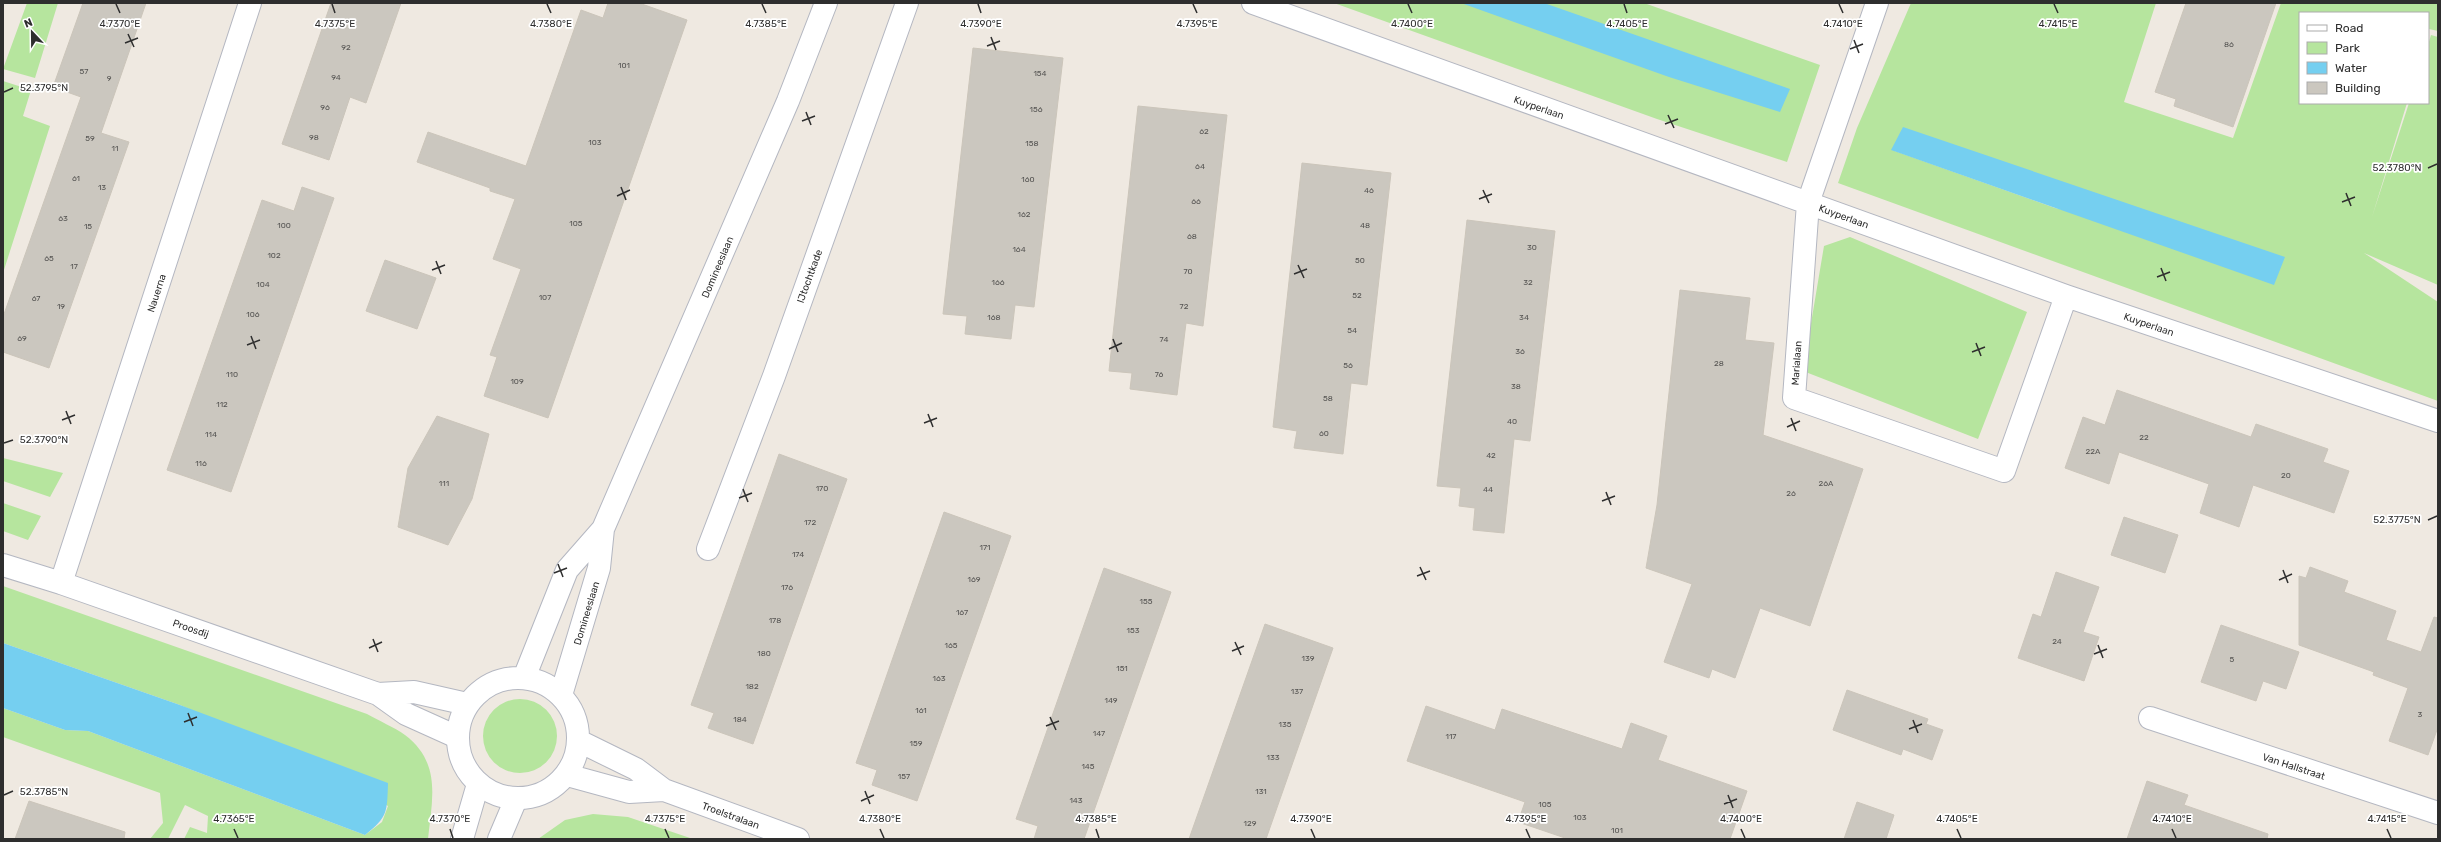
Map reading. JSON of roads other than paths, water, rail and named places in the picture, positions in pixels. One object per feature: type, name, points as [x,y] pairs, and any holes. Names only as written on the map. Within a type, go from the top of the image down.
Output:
[{"type":"street","name":"Nauerna","points":[[61,583],[250,3]]},
{"type":"street","name":"Domineeslaan","points":[[561,695],[597,575],[603,529],[788,101],[826,3]]},
{"type":"street","name":"IJtochtkade","points":[[708,549],[774,376],[907,3]]},
{"type":"street","name":"Kuyperlaan","points":[[1253,3],[2066,296],[2438,421]]},
{"type":"street","name":"Marialaan","points":[[1877,3],[1808,203],[1794,398],[2004,471],[2066,296]]},
{"type":"street","name":"Domineeslaan","points":[[524,678],[567,570],[603,529]]},
{"type":"street","name":"Proosdij","points":[[3,565],[61,583],[378,694],[406,714],[457,737]]},
{"type":"street","points":[[524,678],[544,683],[561,695],[571,708],[577,724],[579,741],[576,759],[567,775],[553,789],[535,797],[516,800],[496,795],[478,784],[466,770],[459,754],[457,737],[460,720],[467,704],[482,689],[502,680],[524,678]]},
{"type":"street","name":"Proosdij","points":[[378,694],[414,692],[467,704]]},
{"type":"street","name":"Van Hallstraat","points":[[2150,718],[2438,813]]},
{"type":"street","name":"Troelstralaan","points":[[579,741],[636,768],[664,790],[798,839]]},
{"type":"street","name":"Troelstralaan","points":[[567,775],[629,792],[664,790]]},
{"type":"street","points":[[462,839],[478,784]]},
{"type":"street","points":[[499,839],[516,800]]},
{"type":"water","points":[[1461,3],[1544,3],[1790,89],[1780,112],[1669,77]]},
{"type":"water","points":[[1903,127],[2285,257],[2274,285],[1891,150]]},
{"type":"water","points":[[3,643],[180,705],[388,783],[385,813],[373,829],[365,835],[88,731],[65,730],[3,708]]}]
